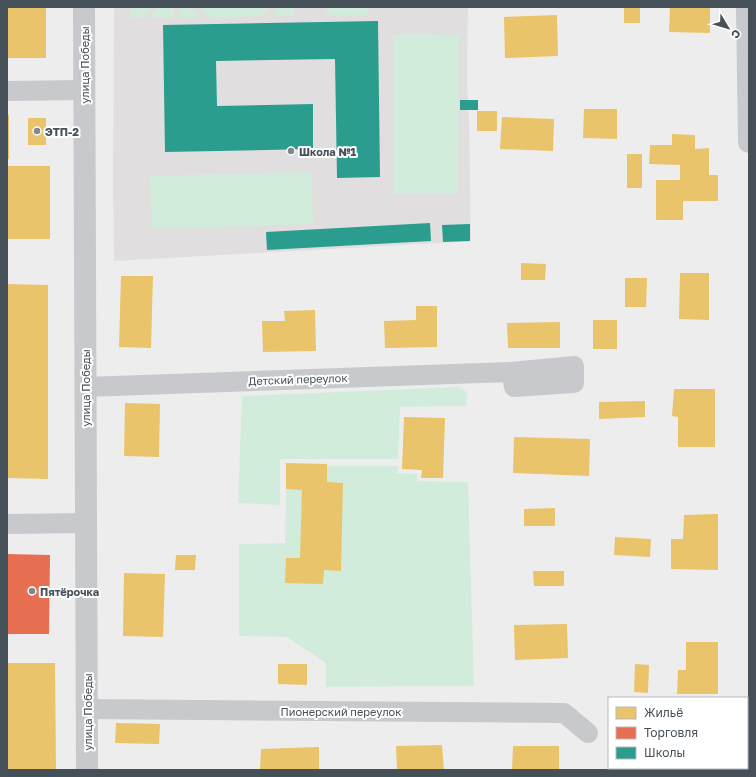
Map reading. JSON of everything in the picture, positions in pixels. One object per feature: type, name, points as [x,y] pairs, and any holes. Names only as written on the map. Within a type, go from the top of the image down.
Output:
[{"type":"street","name":"улица Победы","points":[[84,7],[87,770]]},
{"type":"street","points":[[747,7],[749,142]]},
{"type":"street","points":[[7,90],[84,90]]},
{"type":"street","name":"Детский переулок","points":[[86,387],[511,372]]},
{"type":"street","points":[[7,524],[86,524]]},
{"type":"street","name":"Пионерский переулок","points":[[87,709],[564,713],[588,733]]},
{"type":"shaded area","name":"Школа №1","points":[[114,7],[468,7],[467,81],[471,241],[114,261]]},
{"type":"green space","points":[[131,7],[153,7],[143,18],[131,18]]},
{"type":"green space","points":[[158,7],[174,7],[174,18],[149,18]]},
{"type":"green space","points":[[179,7],[192,7],[199,17],[180,17]]},
{"type":"green space","points":[[199,7],[270,7],[263,16],[207,17]]},
{"type":"green space","points":[[278,7],[293,7],[294,16],[273,16]]},
{"type":"green space","points":[[323,7],[371,7],[366,15],[331,15]]},
{"type":"green space","points":[[393,34],[459,35],[458,194],[393,194]]},
{"type":"green space","points":[[311,172],[313,224],[152,229],[150,176]]},
{"type":"green space","points":[[458,387],[467,392],[466,406],[400,407],[398,459],[280,459],[280,505],[238,503],[242,396]]},
{"type":"green space","points":[[398,466],[397,473],[417,474],[417,481],[468,482],[474,686],[326,687],[326,663],[287,637],[239,636],[239,544],[285,543],[287,467]]},
{"type":"building: Жильё","points":[[7,7],[46,7],[46,58],[7,58]]},
{"type":"building: Жильё","points":[[624,7],[640,7],[640,23],[624,23]]},
{"type":"building: Жильё","points":[[670,7],[710,7],[710,33],[669,32]]},
{"type":"building: Жильё","points":[[557,15],[558,56],[505,58],[504,17]]},
{"type":"building: Жильё","points":[[584,109],[617,109],[617,139],[583,138]]},
{"type":"building: Жильё","points":[[477,111],[497,111],[497,131],[477,131]]},
{"type":"building: Жильё","points":[[7,115],[9,115],[9,159],[7,159]]},
{"type":"building: Жильё","points":[[502,117],[554,119],[553,151],[500,149]]},
{"type":"building: Жильё","name":"ЭТП-2","points":[[28,118],[46,118],[46,145],[28,145]]},
{"type":"building: Жильё","points":[[672,134],[695,135],[695,149],[709,148],[709,175],[718,175],[718,201],[683,201],[683,220],[656,220],[656,180],[680,180],[680,165],[649,164],[650,145],[672,145]]},
{"type":"building: Жильё","points":[[627,154],[642,154],[642,188],[627,188]]},
{"type":"building: Жильё","points":[[8,166],[50,166],[50,239],[8,239]]},
{"type":"building: Жильё","points":[[521,263],[546,264],[545,280],[521,280]]},
{"type":"building: Жильё","points":[[680,273],[709,273],[709,320],[679,319]]},
{"type":"building: Жильё","points":[[121,276],[153,276],[151,348],[119,347]]},
{"type":"building: Жильё","points":[[625,278],[647,278],[646,307],[625,307]]},
{"type":"building: Жильё","points":[[7,284],[48,285],[48,479],[7,478]]},
{"type":"building: Жильё","points":[[416,306],[437,306],[437,347],[385,348],[384,321],[416,320]]},
{"type":"building: Жильё","points":[[315,310],[316,351],[263,352],[262,321],[285,321],[284,311]]},
{"type":"building: Жильё","points":[[593,320],[617,320],[617,349],[593,349]]},
{"type":"building: Жильё","points":[[560,322],[560,348],[508,348],[507,323]]},
{"type":"building: Жильё","points":[[674,389],[715,389],[715,447],[678,447],[678,417],[672,416]]},
{"type":"building: Жильё","points":[[645,401],[645,417],[599,419],[599,402]]},
{"type":"building: Жильё","points":[[125,403],[160,404],[159,457],[124,456]]},
{"type":"building: Жильё","points":[[404,417],[445,418],[443,478],[421,478],[422,470],[402,469]]},
{"type":"building: Жильё","points":[[514,437],[590,439],[589,476],[513,473]]},
{"type":"building: Жильё","points":[[286,463],[327,464],[327,482],[343,483],[341,571],[324,570],[323,584],[285,583],[286,558],[300,558],[302,490],[286,489]]},
{"type":"building: Жильё","points":[[555,508],[555,526],[524,526],[524,509]]},
{"type":"building: Жильё","points":[[718,514],[718,570],[671,569],[671,539],[683,539],[684,515]]},
{"type":"building: Жильё","points":[[615,537],[651,539],[650,557],[614,555]]},
{"type":"building: Жильё","points":[[176,555],[196,555],[195,570],[175,570]]},
{"type":"building: Жильё","points":[[533,571],[564,571],[564,586],[534,586]]},
{"type":"building: Жильё","points":[[124,573],[165,574],[163,637],[123,636]]},
{"type":"building: Жильё","points":[[567,624],[568,658],[515,660],[514,625]]},
{"type":"building: Жильё","points":[[686,642],[718,642],[718,694],[677,694],[678,670],[686,670]]},
{"type":"building: Жильё","points":[[7,663],[55,663],[56,770],[7,770]]},
{"type":"building: Жильё","points":[[278,664],[307,664],[307,685],[278,684]]},
{"type":"building: Жильё","points":[[635,664],[649,665],[648,693],[634,692]]},
{"type":"building: Жильё","points":[[116,723],[160,724],[159,744],[115,743]]},
{"type":"building: Жильё","points":[[442,745],[444,770],[397,770],[396,746]]},
{"type":"building: Жильё","points":[[513,746],[559,746],[559,770],[512,770]]},
{"type":"building: Жильё","points":[[319,747],[319,770],[260,770],[261,749]]},
{"type":"building: Торговля","points":[[7,554],[50,555],[49,634],[7,634]]},
{"type":"building: Школы","points":[[378,21],[380,177],[337,178],[335,59],[216,61],[217,106],[313,104],[313,149],[165,152],[163,25]]},
{"type":"building: Школы","points":[[460,100],[478,100],[478,110],[460,110]]},
{"type":"building: Школы","points":[[430,223],[431,241],[267,250],[266,232]]},
{"type":"building: Школы","points":[[470,224],[470,241],[443,242],[442,225]]},
{"type":"place","name":"ЭТП-2","points":[[37,131]]},
{"type":"place","name":"Школа №1","points":[[291,151]]},
{"type":"place","name":"Пятёрочка","points":[[32,591]]}]
